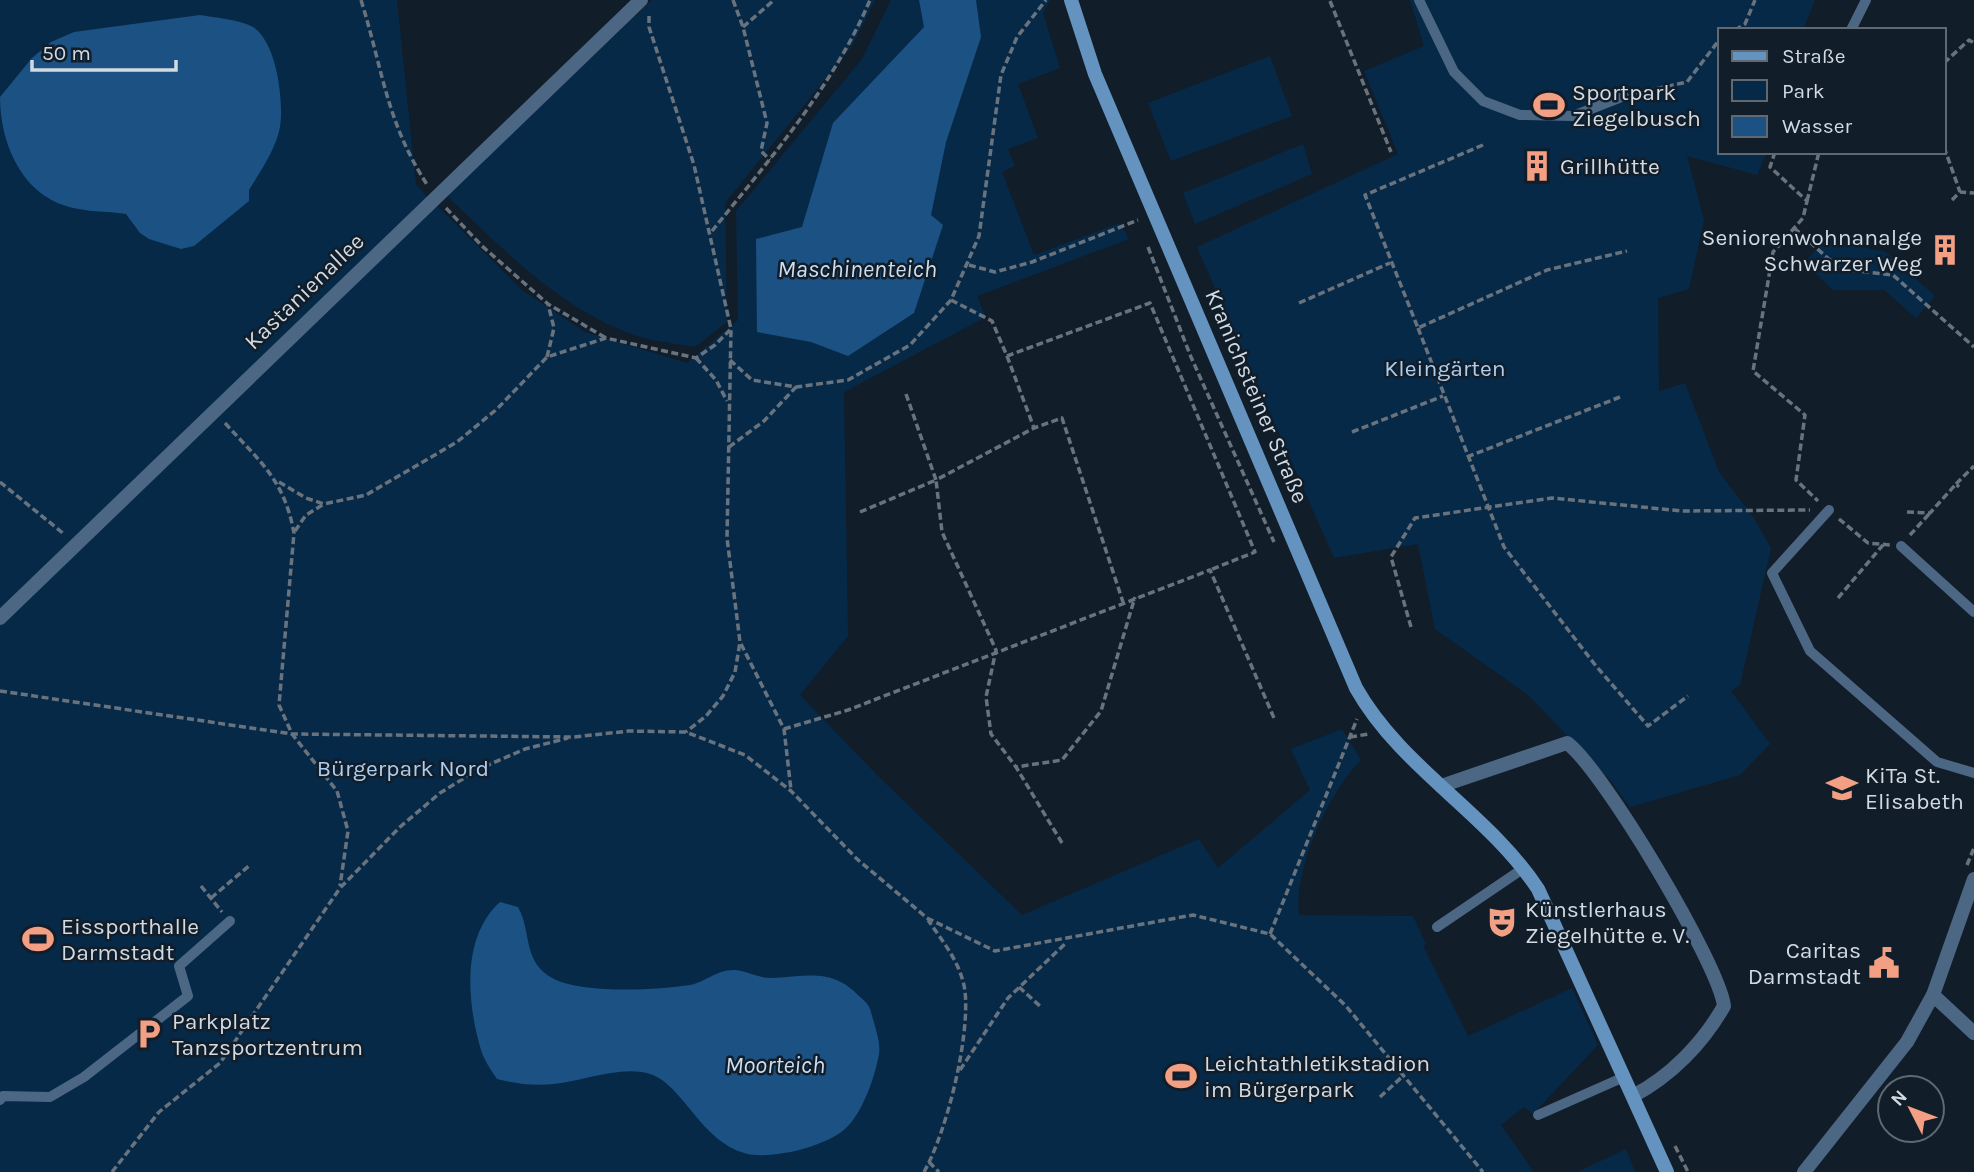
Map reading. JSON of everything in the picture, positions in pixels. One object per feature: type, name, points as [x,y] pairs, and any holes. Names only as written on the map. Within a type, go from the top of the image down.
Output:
[{"type":"main road","name":"Kranichsteiner Straße","points":[[1071,0],[1095,74],[1356,688],[1389,737],[1524,868],[1538,889],[1667,1172]]},
{"type":"street","name":"Kastanienallee","points":[[0,618],[641,0]]},
{"type":"street","points":[[1441,786],[1567,743],[1616,802],[1704,952],[1724,1006],[1689,1055],[1633,1096]]},
{"type":"street","points":[[1804,1172],[1907,1042],[1933,995],[1969,875]]},
{"type":"street","points":[[1933,995],[1974,1033]]},
{"type":"lane","points":[[1419,0],[1454,72],[1483,101],[1520,115],[1573,116],[1623,96]]},
{"type":"lane","points":[[1852,28],[1866,0]]},
{"type":"lane","points":[[1829,510],[1772,573],[1810,651],[1937,762],[1974,773]]},
{"type":"lane","points":[[1901,546],[1974,612]]},
{"type":"lane","points":[[1437,927],[1524,868]]},
{"type":"lane","points":[[0,1100],[3,1096],[50,1097],[85,1077],[188,996],[178,966],[230,921]]},
{"type":"lane","points":[[1538,1115],[1624,1077]]},
{"type":"path","points":[[361,0],[390,114],[407,155],[435,197],[482,246],[548,304],[606,338],[696,358],[716,380],[728,403]]},
{"type":"path","points":[[733,0],[743,27],[767,123],[761,151],[769,160]]},
{"type":"path","points":[[743,27],[774,0]]},
{"type":"path","points":[[712,231],[769,160],[853,40],[870,0]]},
{"type":"path","points":[[730,360],[752,380],[796,387],[848,380],[910,345],[951,300],[969,265],[979,236],[1001,75],[1017,37],[1046,0]]},
{"type":"path","points":[[1738,28],[1745,24],[1755,0]]},
{"type":"path","points":[[1330,1],[1391,152]]},
{"type":"path","points":[[649,14],[649,27],[694,164],[712,231],[732,329],[728,403],[727,538],[740,642],[735,672],[723,696],[706,716],[687,732]]},
{"type":"path","points":[[1946,61],[1969,40],[1974,43]]},
{"type":"path","points":[[1623,96],[1687,82],[1718,42]]},
{"type":"path","points":[[1483,145],[1365,195],[1390,263],[1504,547],[1596,666],[1648,726],[1688,696]]},
{"type":"path","points":[[1946,153],[1960,192]]},
{"type":"path","points":[[1774,154],[1770,167],[1807,201]]},
{"type":"path","points":[[1819,154],[1803,218],[1773,252],[1753,371],[1805,415],[1796,480],[1868,543],[1901,546],[1974,466]]},
{"type":"path","points":[[1952,200],[1960,192],[1974,193]]},
{"type":"path","points":[[969,265],[995,272],[1019,266],[1138,220]]},
{"type":"path","points":[[1794,228],[1840,269],[1893,275],[1974,347]]},
{"type":"path","points":[[1418,328],[1547,270],[1627,251]]},
{"type":"path","points":[[1299,303],[1390,263]]},
{"type":"path","points":[[951,300],[992,321],[1034,428]]},
{"type":"path","points":[[784,729],[848,710],[996,650],[1255,552],[1150,303],[1007,356]]},
{"type":"path","points":[[294,533],[306,515],[324,504],[366,495],[457,442],[497,409],[547,356],[554,328],[548,304]]},
{"type":"path","points":[[696,358],[732,329]]},
{"type":"path","points":[[547,356],[606,338]]},
{"type":"path","points":[[729,447],[764,421],[796,387]]},
{"type":"path","points":[[905,394],[936,480],[943,532],[996,650],[986,697],[991,733],[1016,767],[1062,843]]},
{"type":"path","points":[[1352,432],[1443,396]]},
{"type":"path","points":[[1467,457],[1620,397]]},
{"type":"path","points":[[213,410],[278,481],[306,498],[324,504]]},
{"type":"path","points":[[860,513],[936,480],[1034,428],[1062,418],[1123,602]]},
{"type":"path","points":[[278,481],[289,506],[294,533],[279,705],[292,734],[337,791],[348,831],[340,888]]},
{"type":"path","points":[[0,482],[75,543]]},
{"type":"path","points":[[1411,627],[1391,557],[1415,518],[1552,498],[1682,511],[1829,510]]},
{"type":"path","points":[[1907,512],[1930,513]]},
{"type":"path","points":[[1838,598],[1883,545]]},
{"type":"path","points":[[1210,570],[1274,718]]},
{"type":"path","points":[[1016,767],[1062,760],[1101,711],[1135,597]]},
{"type":"path","points":[[740,642],[784,729],[791,791]]},
{"type":"path","points":[[0,691],[292,734],[574,737],[629,731],[687,732],[745,755],[791,791],[857,859],[927,918],[995,951],[1068,940],[1193,915],[1270,934],[1346,1006],[1483,1172]]},
{"type":"path","points":[[1270,934],[1359,715]]},
{"type":"path","points":[[112,1172],[159,1112],[220,1063],[340,888],[400,827],[440,793],[490,764],[525,749],[574,737]]},
{"type":"path","points":[[1969,875],[1974,848]]},
{"type":"path","points":[[211,898],[250,865]]},
{"type":"path","points":[[201,886],[230,921]]},
{"type":"path","points":[[924,1172],[959,1072],[965,991],[956,961],[927,918]]},
{"type":"path","points":[[959,1072],[1008,999],[1068,940]]},
{"type":"path","points":[[1019,988],[1041,1007]]},
{"type":"path","points":[[1380,1097],[1403,1076]]},
{"type":"path","points":[[929,1162],[939,1172]]},
{"type":"green space","name":"Bürgerpark Nord","points":[[0,0],[397,0],[416,185],[522,290],[585,332],[687,363],[738,320],[736,211],[862,59],[891,0],[1050,0],[1043,13],[1060,68],[1018,84],[1038,138],[1008,149],[1015,166],[1002,172],[1034,255],[1120,223],[1129,239],[977,296],[986,317],[844,392],[848,636],[800,695],[877,775],[1022,915],[1199,839],[1218,868],[1310,790],[1291,749],[1342,729],[1361,760],[1337,791],[1316,832],[1302,876],[1299,915],[1413,916],[1426,944],[1423,946],[1468,1036],[1572,988],[1598,1045],[1533,1114],[1524,1107],[1501,1125],[1534,1172],[0,1172]]},
{"type":"green space","points":[[652,0],[875,0],[852,46],[725,203],[727,322],[695,347],[634,335],[576,306],[530,272],[446,195]]},
{"type":"green space","name":"Kleingärten","points":[[1410,0],[1815,0],[1804,28],[1718,28],[1718,154],[1766,154],[1757,175],[1687,156],[1704,220],[1689,289],[1658,298],[1659,391],[1685,383],[1719,472],[1754,518],[1771,548],[1740,685],[1731,691],[1770,744],[1740,775],[1630,807],[1611,781],[1528,695],[1435,629],[1418,544],[1334,558],[1197,247],[1398,154],[1364,71],[1424,46]]},
{"type":"green space","points":[[1270,56],[1292,116],[1171,161],[1148,103]]},
{"type":"green space","points":[[1303,144],[1312,174],[1195,224],[1183,193]]},
{"type":"green space","points":[[1826,239],[1886,252],[1935,296],[1916,318],[1884,290],[1833,290],[1804,263]]},
{"type":"green space","points":[[1626,1149],[1635,1172],[1577,1172]]},
{"type":"water","name":"Maschinenteich","points":[[919,0],[976,0],[981,37],[946,142],[931,215],[943,225],[914,313],[848,356],[811,342],[757,332],[756,239],[802,227],[833,123],[924,27]]},
{"type":"water","points":[[200,15],[234,20],[253,27],[268,45],[277,73],[281,103],[280,127],[271,152],[249,190],[249,201],[194,246],[181,249],[149,239],[140,233],[126,214],[73,208],[50,199],[36,189],[16,163],[9,147],[0,97],[32,58],[51,42],[74,32]]},
{"type":"water","name":"Moorteich","points":[[500,902],[518,907],[537,965],[554,979],[567,984],[621,990],[659,988],[690,985],[735,970],[766,978],[828,977],[849,987],[868,1005],[879,1044],[875,1072],[859,1111],[848,1126],[828,1140],[799,1150],[755,1155],[729,1147],[716,1137],[664,1081],[653,1075],[616,1072],[539,1085],[497,1079],[484,1057],[476,1032],[471,972],[479,933],[487,916]]},
{"type":"place","name":"Sportpark Ziegelbusch","points":[[1549,105]]},
{"type":"place","name":"Grillhütte","points":[[1537,166]]},
{"type":"place","name":"Seniorenwohnanalge Schwarzer Weg","points":[[1945,250]]},
{"type":"place","name":"KiTa St. Elisabeth","points":[[1842,788]]},
{"type":"place","name":"Künstlerhaus Ziegelhütte e. V.","points":[[1502,922]]},
{"type":"place","name":"Eissporthalle Darmstadt","points":[[38,939]]},
{"type":"place","name":"Caritas Darmstadt","points":[[1884,963]]},
{"type":"place","name":"Parkplatz Tanzsportzentrum","points":[[149,1034]]},
{"type":"place","name":"Leichtathletikstadion im Bürgerpark","points":[[1181,1076]]}]
